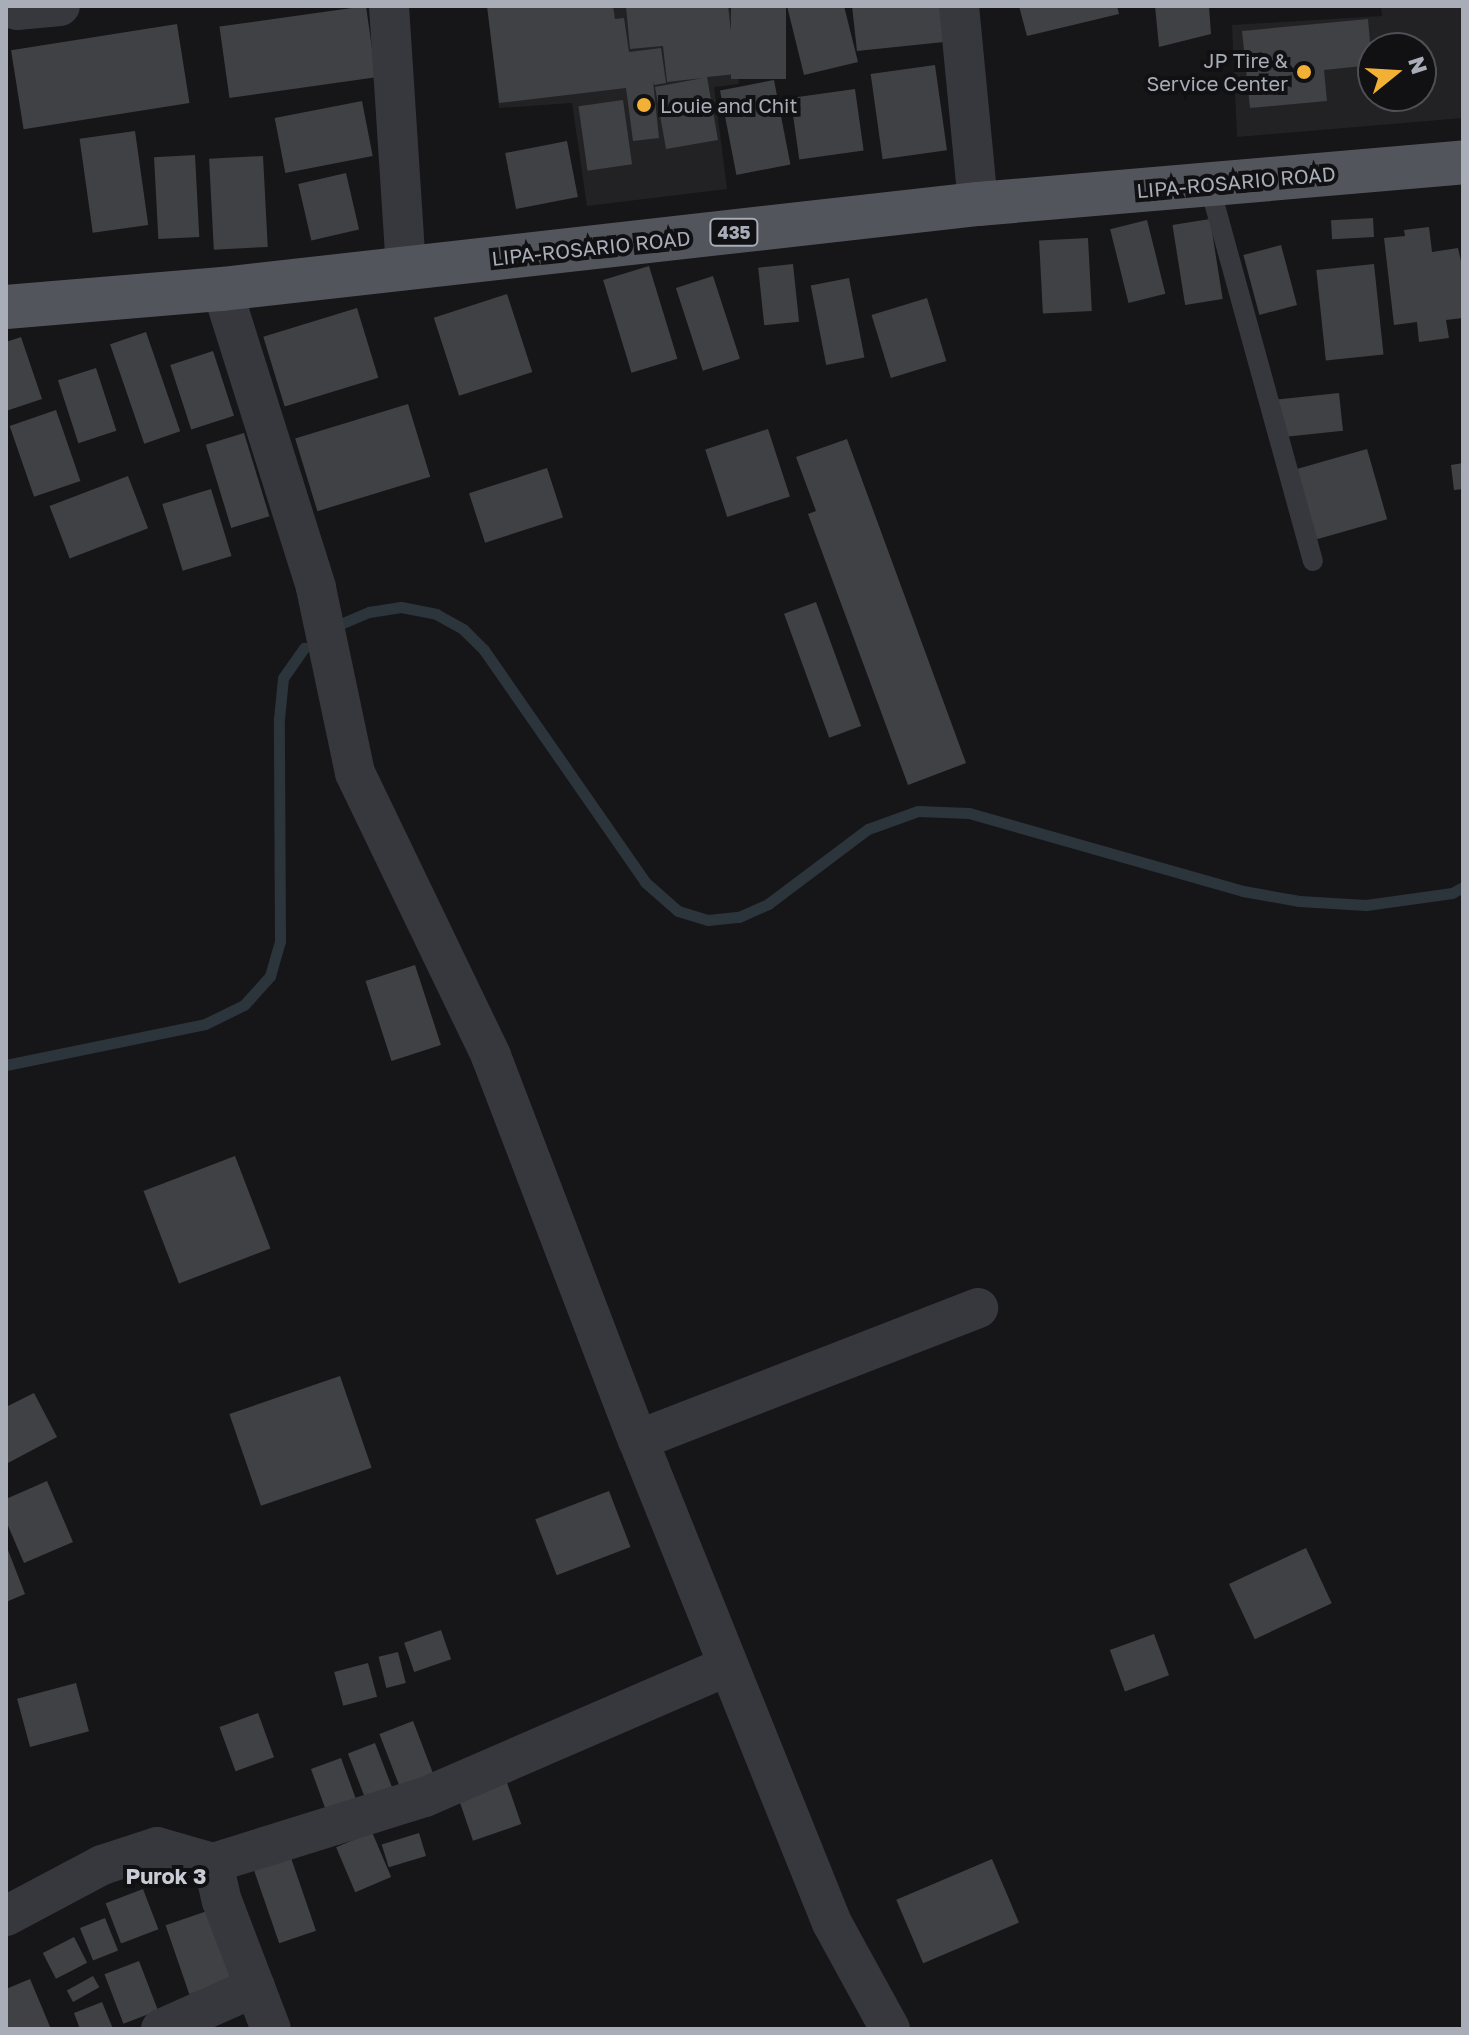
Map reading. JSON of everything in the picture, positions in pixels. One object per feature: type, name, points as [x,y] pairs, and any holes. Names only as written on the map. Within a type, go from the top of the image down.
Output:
[{"type":"main road","name":"LIPA-ROSARIO ROAD","points":[[6,307],[222,289],[978,204],[1463,162]]},
{"type":"street","points":[[15,6],[17,10],[60,6]]},
{"type":"street","points":[[389,6],[406,267]]},
{"type":"street","points":[[959,6],[978,204]]},
{"type":"street","points":[[222,289],[316,588],[355,773],[491,1056],[638,1440],[832,1923],[890,2029]]},
{"type":"street","points":[[638,1440],[978,1308]]},
{"type":"street","points":[[6,1916],[102,1865],[157,1847],[213,1863],[425,1797],[728,1666]]},
{"type":"street","points":[[213,1863],[222,1901],[271,2029]]},
{"type":"street","points":[[161,2029],[255,1987]]},
{"type":"lane","points":[[1209,184],[1313,561]]},
{"type":"shaded area","name":"Louie and Chit","points":[[487,6],[730,6],[739,84],[714,87],[727,189],[587,206],[572,103],[499,108]]},
{"type":"shaded area","name":"JP Tire & Service Center","points":[[1381,6],[1463,6],[1463,118],[1237,137],[1232,25],[1382,16]]},
{"type":"building","points":[[366,6],[376,77],[229,98],[219,27]]},
{"type":"building","points":[[487,6],[613,6],[615,19],[624,18],[629,52],[661,48],[666,83],[654,85],[653,81],[659,138],[633,141],[626,88],[499,103]]},
{"type":"building","points":[[626,6],[728,6],[736,74],[707,77],[718,140],[666,149],[655,87],[703,78],[667,82],[663,46],[630,49]]},
{"type":"building","points":[[731,6],[786,6],[786,79],[731,79]]},
{"type":"building","points":[[787,6],[844,6],[858,62],[804,75]]},
{"type":"building","points":[[852,6],[941,6],[944,42],[857,51]]},
{"type":"building","points":[[1019,6],[1117,6],[1119,14],[1027,36]]},
{"type":"building","points":[[1155,6],[1209,6],[1211,34],[1159,47]]},
{"type":"building","points":[[1368,19],[1369,32],[1357,32],[1357,67],[1324,70],[1327,101],[1250,108],[1242,31]]},
{"type":"building","points":[[177,24],[190,103],[24,129],[11,50]]},
{"type":"building","points":[[935,65],[947,150],[883,159],[871,74]]},
{"type":"building","points":[[774,80],[790,164],[736,175],[720,90]]},
{"type":"building","points":[[855,89],[864,150],[799,159],[791,98]]},
{"type":"building","points":[[623,100],[632,164],[587,171],[578,106]]},
{"type":"building","points":[[362,101],[373,156],[285,173],[275,118]]},
{"type":"building","points":[[135,131],[148,225],[93,233],[80,139]]},
{"type":"building","points":[[567,141],[578,197],[516,209],[505,153]]},
{"type":"building","points":[[195,155],[199,237],[158,239],[154,157]]},
{"type":"building","points":[[263,156],[268,247],[214,250],[209,159]]},
{"type":"building","points":[[346,173],[359,230],[311,241],[298,184]]},
{"type":"building","points":[[1373,218],[1374,237],[1332,239],[1331,220]]},
{"type":"building","points":[[1210,219],[1223,299],[1185,305],[1172,225]]},
{"type":"building","points":[[1147,220],[1165,294],[1129,303],[1110,229]]},
{"type":"building","points":[[1429,227],[1432,252],[1458,248],[1463,270],[1463,318],[1446,320],[1449,338],[1419,342],[1417,322],[1394,325],[1384,238],[1405,236],[1404,230]]},
{"type":"building","points":[[1088,238],[1092,311],[1043,313],[1039,241]]},
{"type":"building","points":[[1281,245],[1297,305],[1259,315],[1243,255]]},
{"type":"building","points":[[793,264],[799,322],[764,325],[758,268]]},
{"type":"building","points":[[1374,264],[1384,355],[1326,361],[1316,270]]},
{"type":"building","points":[[649,266],[677,359],[631,373],[603,280]]},
{"type":"building","points":[[713,276],[740,359],[703,371],[676,288]]},
{"type":"building","points":[[849,278],[864,358],[826,365],[811,285]]},
{"type":"building","points":[[507,294],[532,372],[459,396],[434,318]]},
{"type":"building","points":[[927,298],[946,361],[891,378],[872,315]]},
{"type":"building","points":[[357,308],[378,378],[285,406],[263,337]]},
{"type":"building","points":[[146,332],[180,431],[144,444],[110,344]]},
{"type":"building","points":[[21,337],[42,399],[6,411],[6,342]]},
{"type":"building","points":[[213,351],[234,416],[191,430],[170,365]]},
{"type":"building","points":[[96,368],[116,431],[78,443],[58,380]]},
{"type":"building","points":[[1339,393],[1343,431],[1281,437],[1277,399]]},
{"type":"building","points":[[408,404],[430,477],[317,511],[295,438]]},
{"type":"building","points":[[56,410],[80,481],[34,497],[10,426]]},
{"type":"building","points":[[768,429],[790,497],[727,517],[705,449]]},
{"type":"building","points":[[244,433],[269,516],[231,528],[206,445]]},
{"type":"building","points":[[847,439],[966,763],[908,785],[808,514],[816,511],[796,457]]},
{"type":"building","points":[[1367,449],[1387,519],[1317,539],[1297,469]]},
{"type":"building","points":[[1463,463],[1463,489],[1454,490],[1451,465]]},
{"type":"building","points":[[547,468],[563,517],[485,543],[469,493]]},
{"type":"building","points":[[128,476],[148,528],[70,558],[50,506]]},
{"type":"building","points":[[211,489],[231,556],[183,571],[162,504]]},
{"type":"building","points":[[816,602],[861,726],[829,738],[784,614]]},
{"type":"building","points":[[415,965],[441,1045],[392,1061],[366,981]]},
{"type":"building","points":[[235,1156],[270,1248],[179,1284],[144,1191]]},
{"type":"building","points":[[340,1376],[372,1468],[261,1506],[229,1414]]},
{"type":"building","points":[[34,1393],[57,1437],[6,1464],[6,1407]]},
{"type":"building","points":[[47,1481],[73,1542],[24,1563],[6,1521],[6,1499]]},
{"type":"building","points":[[609,1491],[631,1547],[557,1575],[535,1519]]},
{"type":"building","points":[[6,1545],[25,1594],[6,1602]]},
{"type":"building","points":[[1306,1548],[1332,1603],[1255,1639],[1229,1584]]},
{"type":"building","points":[[441,1630],[451,1659],[414,1672],[404,1643]]},
{"type":"building","points":[[1154,1634],[1169,1675],[1125,1691],[1110,1650]]},
{"type":"building","points":[[398,1652],[406,1683],[386,1688],[379,1657]]},
{"type":"building","points":[[368,1663],[377,1697],[343,1706],[334,1672]]},
{"type":"building","points":[[76,1683],[89,1731],[30,1747],[17,1699]]},
{"type":"building","points":[[258,1713],[274,1757],[236,1771],[219,1727]]},
{"type":"building","points":[[413,1721],[434,1775],[400,1788],[379,1734]]},
{"type":"building","points":[[375,1743],[394,1792],[367,1803],[348,1753]]},
{"type":"building","points":[[341,1758],[360,1810],[330,1821],[311,1769]]},
{"type":"building","points":[[504,1774],[521,1824],[473,1841],[456,1791]]},
{"type":"building","points":[[372,1832],[391,1877],[355,1892],[336,1847]]},
{"type":"building","points":[[419,1833],[426,1856],[389,1867],[382,1844]]},
{"type":"building","points":[[290,1855],[316,1931],[279,1943],[253,1868]]},
{"type":"building","points":[[992,1859],[1019,1923],[923,1963],[896,1900]]},
{"type":"building","points":[[143,1889],[158,1929],[121,1943],[106,1903]]},
{"type":"building","points":[[210,1910],[234,1979],[189,1994],[166,1925]]},
{"type":"building","points":[[105,1918],[118,1950],[93,1961],[80,1928]]},
{"type":"building","points":[[74,1937],[87,1963],[56,1979],[43,1953]]},
{"type":"building","points":[[139,1961],[158,2010],[123,2024],[104,1974]]},
{"type":"building","points":[[93,1976],[99,1987],[73,2002],[67,1991]]},
{"type":"building","points":[[30,1979],[51,2029],[6,2029],[6,1989]]},
{"type":"building","points":[[102,2002],[113,2029],[80,2029],[74,2013]]},
{"type":"waterway","points":[[338,625],[369,612],[401,607],[436,614],[463,629],[484,650],[645,882],[678,911],[708,920],[739,917],[768,904],[868,829],[918,811],[969,813],[1243,891],[1299,901],[1366,905],[1452,893],[1463,887]]},
{"type":"waterway","points":[[6,1065],[205,1024],[244,1005],[270,976],[280,940],[279,719],[283,678],[304,648]]},
{"type":"place","name":"JP Tire & Service Center","points":[[1304,72]]},
{"type":"place","name":"Louie and Chit","points":[[644,105]]},
{"type":"district","name":"Purok 3","points":[[166,1876]]}]
